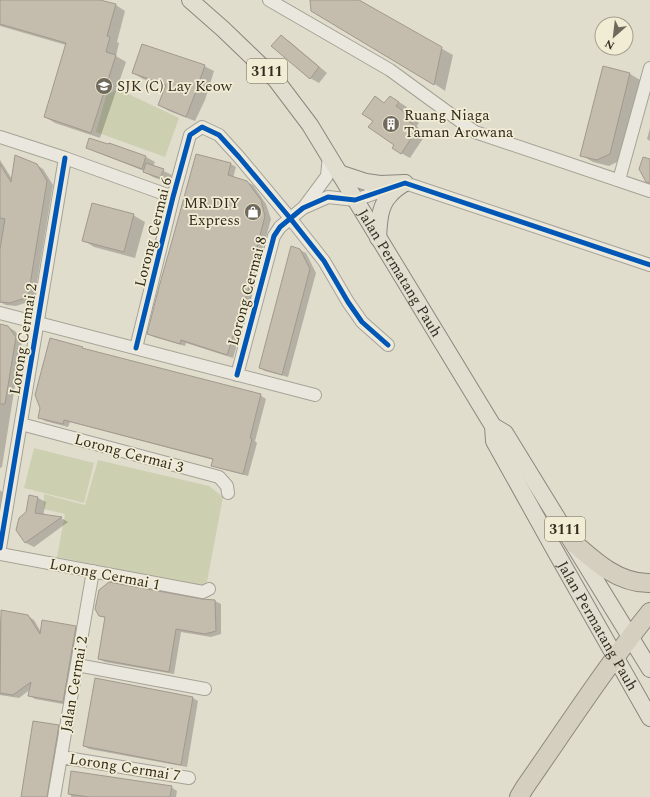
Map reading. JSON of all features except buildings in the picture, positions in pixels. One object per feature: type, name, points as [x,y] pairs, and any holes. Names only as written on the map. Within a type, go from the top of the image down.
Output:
[{"type":"highway","points":[[573,542],[596,562],[614,574],[633,582],[650,583]]},
{"type":"highway","points":[[519,797],[630,636],[650,612]]},
{"type":"main road","name":"Jalan Permatang Pauh","points":[[190,0],[223,28],[276,80],[310,125],[494,426],[505,432],[650,669]]},
{"type":"main road","points":[[339,173],[366,182],[380,184],[405,183]]},
{"type":"main road","points":[[378,238],[383,205],[389,195],[405,183]]},
{"type":"main road","name":"Jalan Permatang Pauh","points":[[494,426],[494,441],[650,718]]},
{"type":"street","points":[[269,0],[288,5],[390,70],[475,132],[650,191]]},
{"type":"street","points":[[619,180],[650,68]]},
{"type":"street","name":"Lorong Cermai 6","points":[[136,348],[173,197],[190,135],[202,126],[219,135],[290,218]]},
{"type":"street","points":[[0,137],[65,158],[173,197]]},
{"type":"street","name":"Lorong Cermai 8","points":[[304,208],[327,176],[329,155]]},
{"type":"street","name":"Lorong Cermai 2","points":[[0,548],[65,158]]},
{"type":"street","points":[[356,200],[405,183],[650,265]]},
{"type":"street","name":"Lorong Cermai 8","points":[[237,375],[274,236],[280,226],[304,208],[328,197],[356,200]]},
{"type":"street","points":[[290,218],[324,261],[348,302],[362,322],[388,345]]},
{"type":"street","points":[[0,313],[316,396]]},
{"type":"street","name":"Lorong Cermai 3","points":[[21,424],[219,477],[227,486],[228,493]]},
{"type":"street","name":"Lorong Cermai 1","points":[[0,554],[203,592],[209,589]]},
{"type":"street","name":"Jalan Cermai 2","points":[[54,797],[93,572]]},
{"type":"street","points":[[77,665],[205,689]]},
{"type":"street","name":"Lorong Cermai 7","points":[[61,757],[189,778]]},
{"type":"green space","points":[[118,89],[179,118],[165,157],[96,132],[106,96]]},
{"type":"green space","points":[[34,448],[94,463],[84,503],[24,488]]},
{"type":"green space","points":[[98,460],[209,486],[223,497],[207,582],[200,586],[57,557],[65,514],[44,509],[44,494],[85,505]]},
{"type":"cycle path","points":[[136,348],[173,197],[190,135],[202,127],[219,135],[239,157],[324,261],[348,302],[362,322],[388,345]]},
{"type":"cycle path","points":[[0,548],[65,158]]},
{"type":"cycle path","points":[[237,375],[274,236],[280,227],[303,208],[328,197],[355,200],[405,183],[650,265]]},
{"type":"place","name":"SJK (C) Lay Keow","points":[[104,86]]},
{"type":"place","name":"Ruang Niaga Taman Arowana","points":[[391,124]]},
{"type":"place","name":"MR.DIY Express","points":[[253,212]]}]
